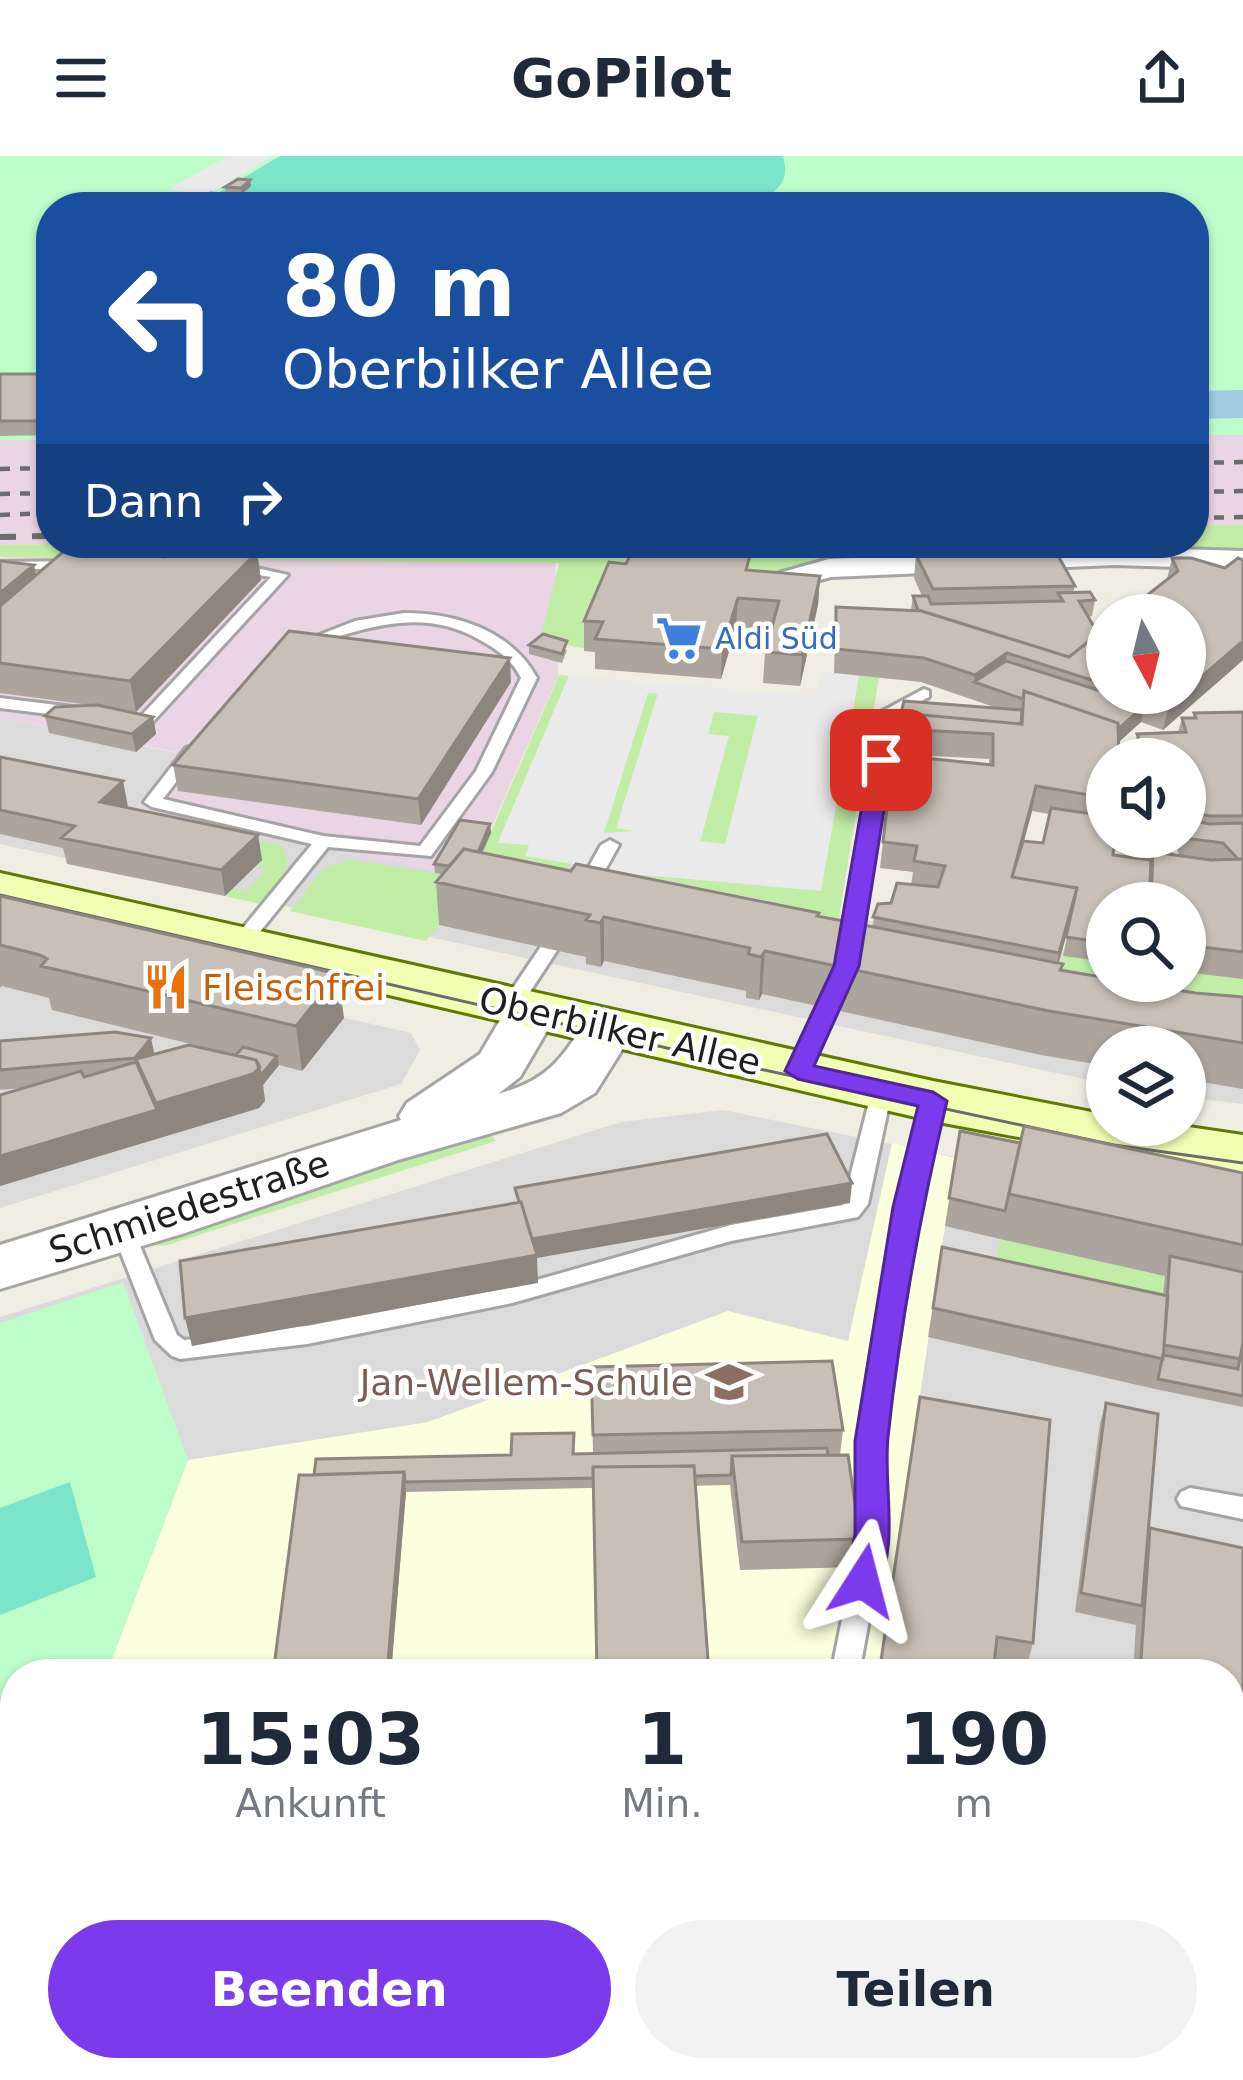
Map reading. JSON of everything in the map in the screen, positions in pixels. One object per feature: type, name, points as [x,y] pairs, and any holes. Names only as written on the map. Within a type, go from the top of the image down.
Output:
[{"type":"main road","name":"Oberbilker Allee","points":[[0,889],[908,1095],[1108,1136],[1243,1156]]},
{"type":"street","points":[[790,579],[829,568],[868,574],[1243,560]]},
{"type":"street","name":"Schmiedestraße","points":[[377,1145],[470,1090],[501,1065],[521,1009]]},
{"type":"street","name":"Schmiedestraße","points":[[0,1267],[377,1145],[541,1100],[575,1080],[608,1029]]},
{"type":"lane","points":[[0,566],[88,563]]},
{"type":"lane","points":[[0,703],[144,722],[281,575],[220,566]]},
{"type":"lane","points":[[200,742],[152,802],[323,841],[424,852],[484,772],[529,678],[521,660],[456,621],[422,616],[353,624],[306,640],[372,643]]},
{"type":"lane","points":[[479,656],[521,660]]},
{"type":"lane","points":[[798,1071],[849,953],[890,761],[889,712],[924,694]]},
{"type":"lane","points":[[240,944],[323,841]]},
{"type":"lane","points":[[577,907],[610,845]]},
{"type":"lane","points":[[1164,858],[1178,872],[1194,872]]},
{"type":"lane","points":[[521,1009],[549,949]]},
{"type":"lane","points":[[849,953],[872,958]]},
{"type":"lane","points":[[123,1230],[167,1340],[180,1350],[307,1335],[512,1295],[731,1233],[850,1213],[908,1095]]},
{"type":"lane","points":[[848,1659],[872,1534],[871,1441],[908,1207],[908,1095]]},
{"type":"lane","points":[[1190,1499],[1243,1508]]},
{"type":"shaded area","points":[[228,156],[274,156],[212,192],[167,190]]},
{"type":"shaded area","points":[[1209,435],[1243,435],[1243,525],[1209,525]]},
{"type":"shaded area","points":[[36,439],[36,544],[0,545],[0,440]]},
{"type":"shaded area","points":[[0,558],[555,558],[558,676],[469,878],[135,811],[176,752],[0,718]]},
{"type":"shaded area","points":[[821,672],[859,675],[821,891],[634,874],[525,856],[529,845],[498,843],[569,676],[815,696]],"holes":[[[648,693],[658,694],[616,828],[638,832],[604,833]],[[714,712],[758,716],[726,844],[700,841],[729,736],[708,734]]]},
{"type":"shaded area","points":[[0,718],[177,753],[136,810],[485,846],[842,916],[1086,953],[1086,1002],[1206,1002],[1206,970],[1243,976],[1243,1104],[1206,1100],[1206,1026],[1086,1026],[1086,1079],[0,844]]},
{"type":"shaded area","points":[[0,939],[411,1033],[420,1050],[401,1084],[0,1208]]},
{"type":"shaded area","points":[[723,1110],[1243,1215],[1243,1659],[0,1659],[0,1317],[621,1122]]},
{"type":"shaded area","name":"Jan-Wellem-Schule","points":[[892,1143],[955,1158],[881,1659],[112,1659],[188,1460],[428,1422],[728,1311],[848,1341]]},
{"type":"green space","points":[[0,156],[1243,156],[1243,435],[1209,435],[1209,192],[36,192],[36,439],[0,440]]},
{"type":"green space","points":[[280,156],[783,156],[785,166],[783,181],[772,192],[219,192]]},
{"type":"green space","points":[[1209,525],[1243,525],[1243,553],[1209,552]]},
{"type":"green space","points":[[36,544],[36,557],[0,557],[0,545]]},
{"type":"green space","points":[[93,558],[895,558],[823,561],[775,573],[603,652],[540,640],[559,563]]},
{"type":"green space","points":[[559,675],[569,676],[498,842],[530,845],[526,856],[572,862],[555,885],[466,892],[426,941],[290,911],[324,868],[351,860],[471,878]]},
{"type":"green space","points":[[859,675],[879,677],[836,933],[787,905],[634,874],[821,890]]},
{"type":"green space","points":[[648,692],[658,693],[617,827],[638,831],[603,833]]},
{"type":"green space","points":[[714,711],[758,715],[725,845],[700,842],[728,737],[708,734]]},
{"type":"green space","points":[[218,833],[282,845],[286,870],[260,904],[225,896],[233,888],[247,891],[267,869],[256,866],[261,861]]},
{"type":"green space","points":[[1063,956],[1086,959],[1086,1002],[1206,1002],[1206,975],[1243,979],[1243,1029],[1045,1005]]},
{"type":"green space","points":[[489,1131],[496,1141],[167,1245],[158,1246],[154,1241],[159,1234]]},
{"type":"green space","points":[[1000,1239],[1165,1275],[1161,1324],[993,1286]]},
{"type":"green space","points":[[123,1282],[188,1460],[112,1659],[0,1659],[0,1323]]},
{"type":"green space","points":[[70,1482],[96,1577],[0,1615],[0,1508]]},
{"type":"building","points":[[238,179],[250,180],[241,188],[225,187]]},
{"type":"building","points":[[0,374],[36,374],[36,421],[0,421]]},
{"type":"building","points":[[56,558],[251,558],[130,681],[0,663],[0,606]]},
{"type":"building","points":[[629,558],[749,558],[746,570],[820,576],[802,655],[765,652],[779,601],[738,598],[722,649],[595,639],[603,622],[584,621],[609,562],[626,564]]},
{"type":"building","points":[[918,558],[1059,558],[1075,586],[933,589]]},
{"type":"building","points":[[1172,558],[1225,568],[1238,558],[1243,560],[1243,641],[1206,673],[1206,594],[1149,594],[1178,571]]},
{"type":"building","points":[[0,561],[34,565],[0,593]]},
{"type":"building","points":[[1058,593],[1091,594],[1079,601],[1086,613],[1086,644],[1069,657],[918,610],[913,596],[928,596],[931,604],[1063,601]]},
{"type":"building","points":[[836,607],[922,611],[1069,657],[1086,644],[1086,678],[1007,653],[975,675],[924,658],[836,649]]},
{"type":"building","points":[[289,631],[510,658],[418,799],[173,765]]},
{"type":"building","points":[[543,634],[567,641],[562,654],[529,645]]},
{"type":"building","points":[[1006,661],[1086,686],[1086,712],[1024,691],[1023,699],[974,682]]},
{"type":"building","points":[[1024,691],[1118,723],[1118,738],[1086,738],[1086,794],[1036,786],[1012,877],[1077,888],[1059,953],[873,917],[878,904],[891,903],[897,883],[938,887],[945,866],[914,861],[917,846],[883,842],[893,755],[993,765],[993,734],[898,729],[901,713],[1022,724]]},
{"type":"building","points":[[904,701],[1022,710],[1021,724],[901,713]]},
{"type":"building","points":[[97,705],[153,717],[132,734],[45,716],[55,707]]},
{"type":"building","points":[[1243,712],[1243,816],[1206,815],[1206,738],[1139,738],[1137,734],[1186,732],[1182,718]]},
{"type":"building","points":[[1092,714],[1135,714],[1118,729],[1118,723]]},
{"type":"building","points":[[0,757],[123,781],[100,802],[258,835],[221,870],[61,838],[75,826],[0,810]]},
{"type":"building","points":[[1051,808],[1086,813],[1086,858],[1151,860],[1150,882],[1086,882],[1086,940],[1066,937],[1077,888],[1012,877],[1023,841],[1043,843]]},
{"type":"building","points":[[460,820],[490,824],[478,852],[464,849],[449,866],[434,864]]},
{"type":"building","points":[[1206,823],[1243,823],[1243,859],[1223,843],[1206,841]]},
{"type":"building","points":[[464,849],[571,871],[576,864],[1063,964],[1060,970],[1086,974],[1086,1002],[1206,1002],[1206,994],[1243,997],[1243,1043],[1206,1037],[1206,1026],[1140,1026],[765,951],[761,957],[748,954],[750,948],[604,917],[600,923],[586,920],[590,915],[436,882]]},
{"type":"building","points":[[1153,858],[1243,859],[1243,952],[1206,948],[1206,882],[1152,882]]},
{"type":"building","points":[[0,896],[338,974],[296,1026],[41,966],[47,959],[40,955],[0,945]]},
{"type":"building","points":[[115,1032],[151,1038],[135,1058],[0,1070],[0,1041]]},
{"type":"building","points":[[189,1045],[256,1060],[260,1067],[253,1074],[156,1103],[136,1059]]},
{"type":"building","points":[[243,1047],[277,1056],[261,1075],[256,1060],[236,1055]]},
{"type":"building","points":[[136,1062],[157,1110],[0,1156],[0,1095],[81,1071],[84,1077]]},
{"type":"building","points":[[1024,1126],[1086,1139],[1086,1146],[1117,1146],[1243,1173],[1243,1245],[1009,1194]]},
{"type":"building","points":[[960,1131],[1020,1143],[1005,1211],[949,1198]]},
{"type":"building","points":[[827,1134],[852,1183],[532,1239],[515,1188]]},
{"type":"building","points":[[521,1202],[537,1255],[185,1318],[180,1261]]},
{"type":"building","points":[[942,1247],[1168,1296],[1163,1359],[933,1308]]},
{"type":"building","points":[[1170,1256],[1243,1272],[1241,1359],[1164,1345]]},
{"type":"building","points":[[1243,1342],[1243,1396],[1158,1379],[1163,1355],[1238,1369]]},
{"type":"building","points":[[832,1361],[843,1430],[593,1435],[591,1367]]},
{"type":"building","points":[[920,1397],[1050,1420],[1033,1643],[997,1637],[995,1659],[881,1659]]},
{"type":"building","points":[[1106,1403],[1158,1414],[1142,1606],[1081,1593]]},
{"type":"building","points":[[574,1433],[573,1454],[827,1448],[828,1455],[732,1456],[731,1475],[695,1476],[694,1466],[593,1467],[593,1478],[405,1482],[404,1472],[314,1475],[316,1459],[511,1455],[512,1434]]},
{"type":"building","points":[[848,1455],[860,1539],[742,1542],[732,1456]]},
{"type":"building","points":[[694,1466],[708,1659],[597,1659],[593,1467]]},
{"type":"building","points":[[404,1472],[388,1659],[275,1659],[299,1475]]},
{"type":"building","points":[[1150,1528],[1243,1548],[1243,1659],[1141,1659]]},
{"type":"waterway","points":[[1209,405],[1243,404]]},
{"type":"tram line","points":[[0,895],[741,1065],[1114,1145],[1243,1163]]},
{"type":"railway","points":[[1209,463],[1243,462]]},
{"type":"railway","points":[[0,469],[36,468]]},
{"type":"railway","points":[[1209,492],[1243,491]]},
{"type":"railway","points":[[0,494],[36,493]]},
{"type":"railway","points":[[0,515],[36,514]]},
{"type":"railway","points":[[1209,518],[1243,517]]},
{"type":"railway","points":[[0,537],[36,536]]},
{"type":"place","name":"Aldi Süd","points":[[679,638]]},
{"type":"place","name":"Fleischfrei","points":[[166,987]]},
{"type":"place","name":"Jan-Wellem-Schule","points":[[729,1382]]},
{"type":"route","points":[[863,1581],[872,1534],[871,1441],[908,1207],[933,1101],[798,1071],[847,966],[881,760]]}]
